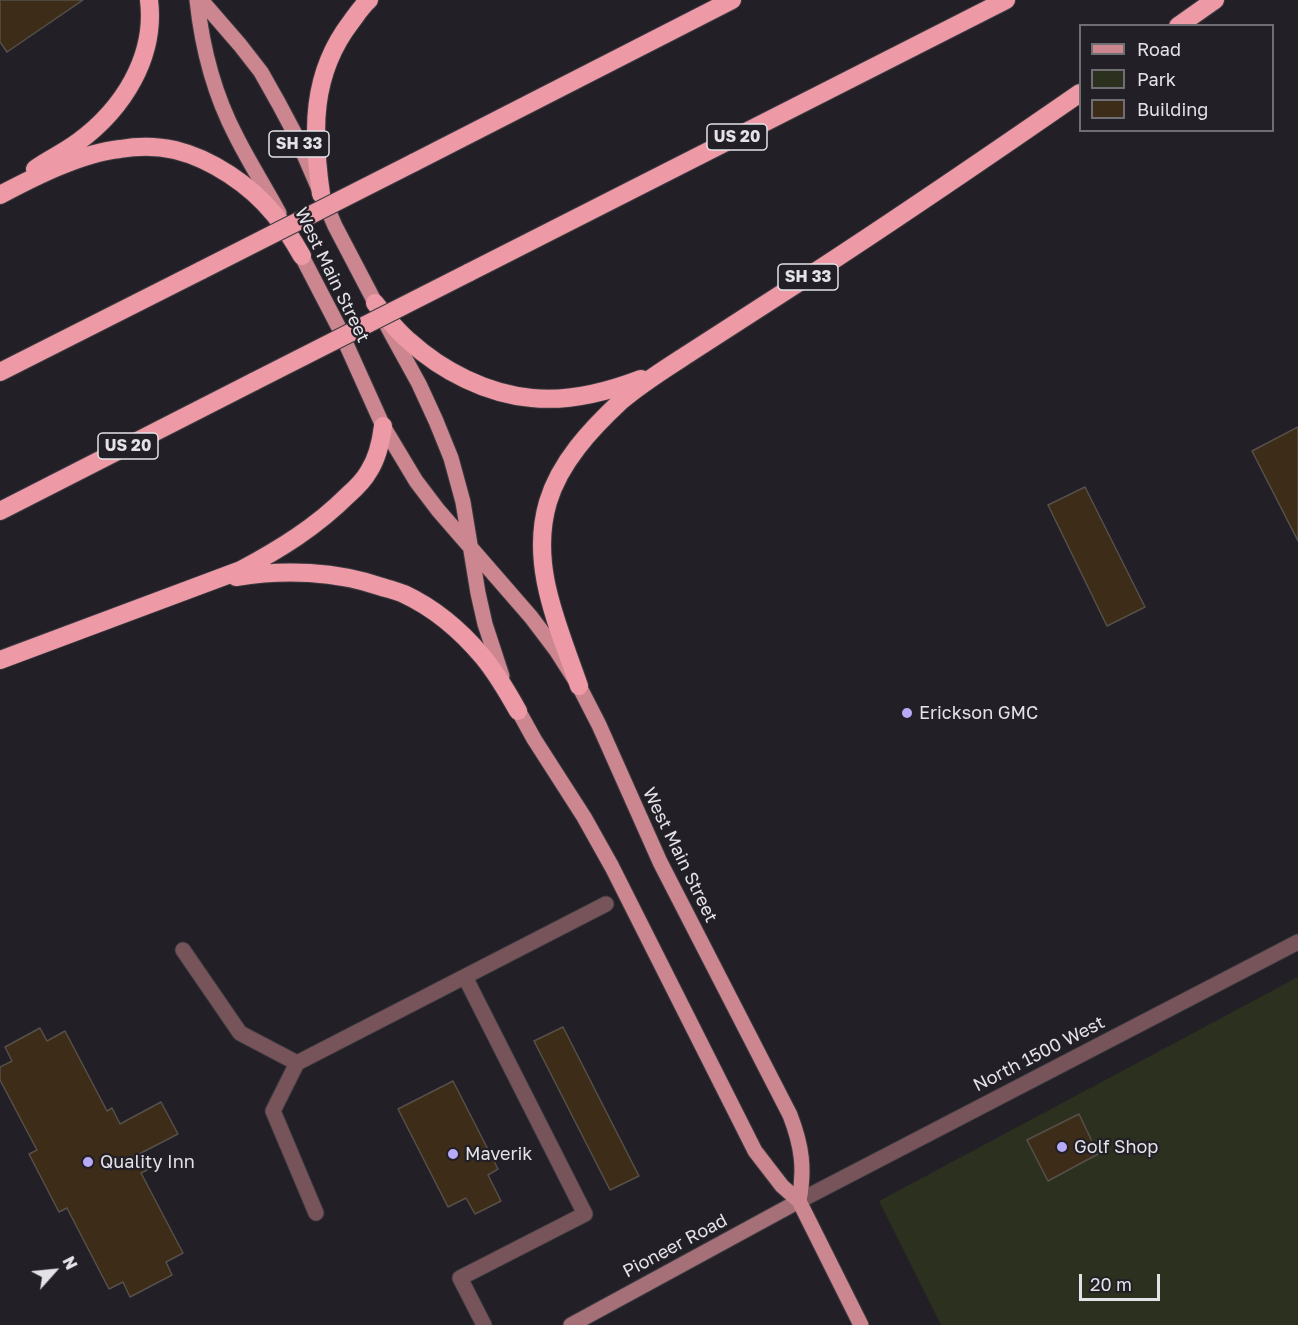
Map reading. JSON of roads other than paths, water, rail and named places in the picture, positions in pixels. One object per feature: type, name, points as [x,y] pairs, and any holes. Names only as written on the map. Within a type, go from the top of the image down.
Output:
[{"type":"highway","points":[[0,194],[85,136],[110,114],[124,96],[136,76],[144,55],[148,32],[149,0]]},
{"type":"highway","points":[[321,194],[315,140],[316,112],[324,74],[346,28],[369,0]]},
{"type":"highway","points":[[0,372],[732,0]]},
{"type":"highway","name":"US 20","points":[[0,511],[1006,0]]},
{"type":"highway","points":[[1181,24],[1215,0]]},
{"type":"highway","name":"SH 33","points":[[375,303],[390,322],[427,356],[474,383],[503,393],[532,398],[555,398],[600,392],[635,381],[677,361],[909,210],[1079,94]]},
{"type":"highway","points":[[0,194],[48,172],[99,153],[137,147],[174,150],[216,167],[256,195],[274,213],[302,256]]},
{"type":"highway","points":[[579,686],[548,595],[543,572],[542,527],[548,503],[564,466],[599,422],[649,379],[677,361]]},
{"type":"highway","points":[[0,660],[241,570],[276,552],[308,530],[362,482],[379,449],[383,426]]},
{"type":"highway","points":[[205,584],[238,576],[307,573],[340,576],[372,583],[404,594],[424,605],[461,634],[483,657],[518,711]]},
{"type":"main road","name":"West Main Street","points":[[199,0],[261,72],[296,136],[335,226],[419,384],[436,421],[451,458],[464,502],[484,624],[518,711],[584,817],[612,867],[755,1151],[782,1185],[799,1201],[861,1325]]},
{"type":"main road","name":"West Main Street","points":[[199,0],[204,49],[236,137],[338,326],[383,426],[416,481],[438,510],[531,617],[556,650],[579,686],[599,725],[660,862],[790,1115],[797,1132],[803,1166],[799,1201]]},
{"type":"street","points":[[316,1213],[273,1111],[297,1063],[606,904]]},
{"type":"street","name":"North 1500 West","points":[[799,1201],[1298,942]]},
{"type":"street","points":[[183,950],[240,1033],[297,1063]]},
{"type":"street","points":[[465,977],[585,1214],[460,1278],[484,1325]]},
{"type":"street","name":"Pioneer Road","points":[[571,1325],[799,1201]]},
{"type":"place","name":"Erickson GMC","points":[[907,713]]},
{"type":"place","name":"Golf Shop","points":[[1062,1147]]},
{"type":"place","name":"Maverik","points":[[453,1154]]},
{"type":"place","name":"Quality Inn","points":[[88,1162]]}]
